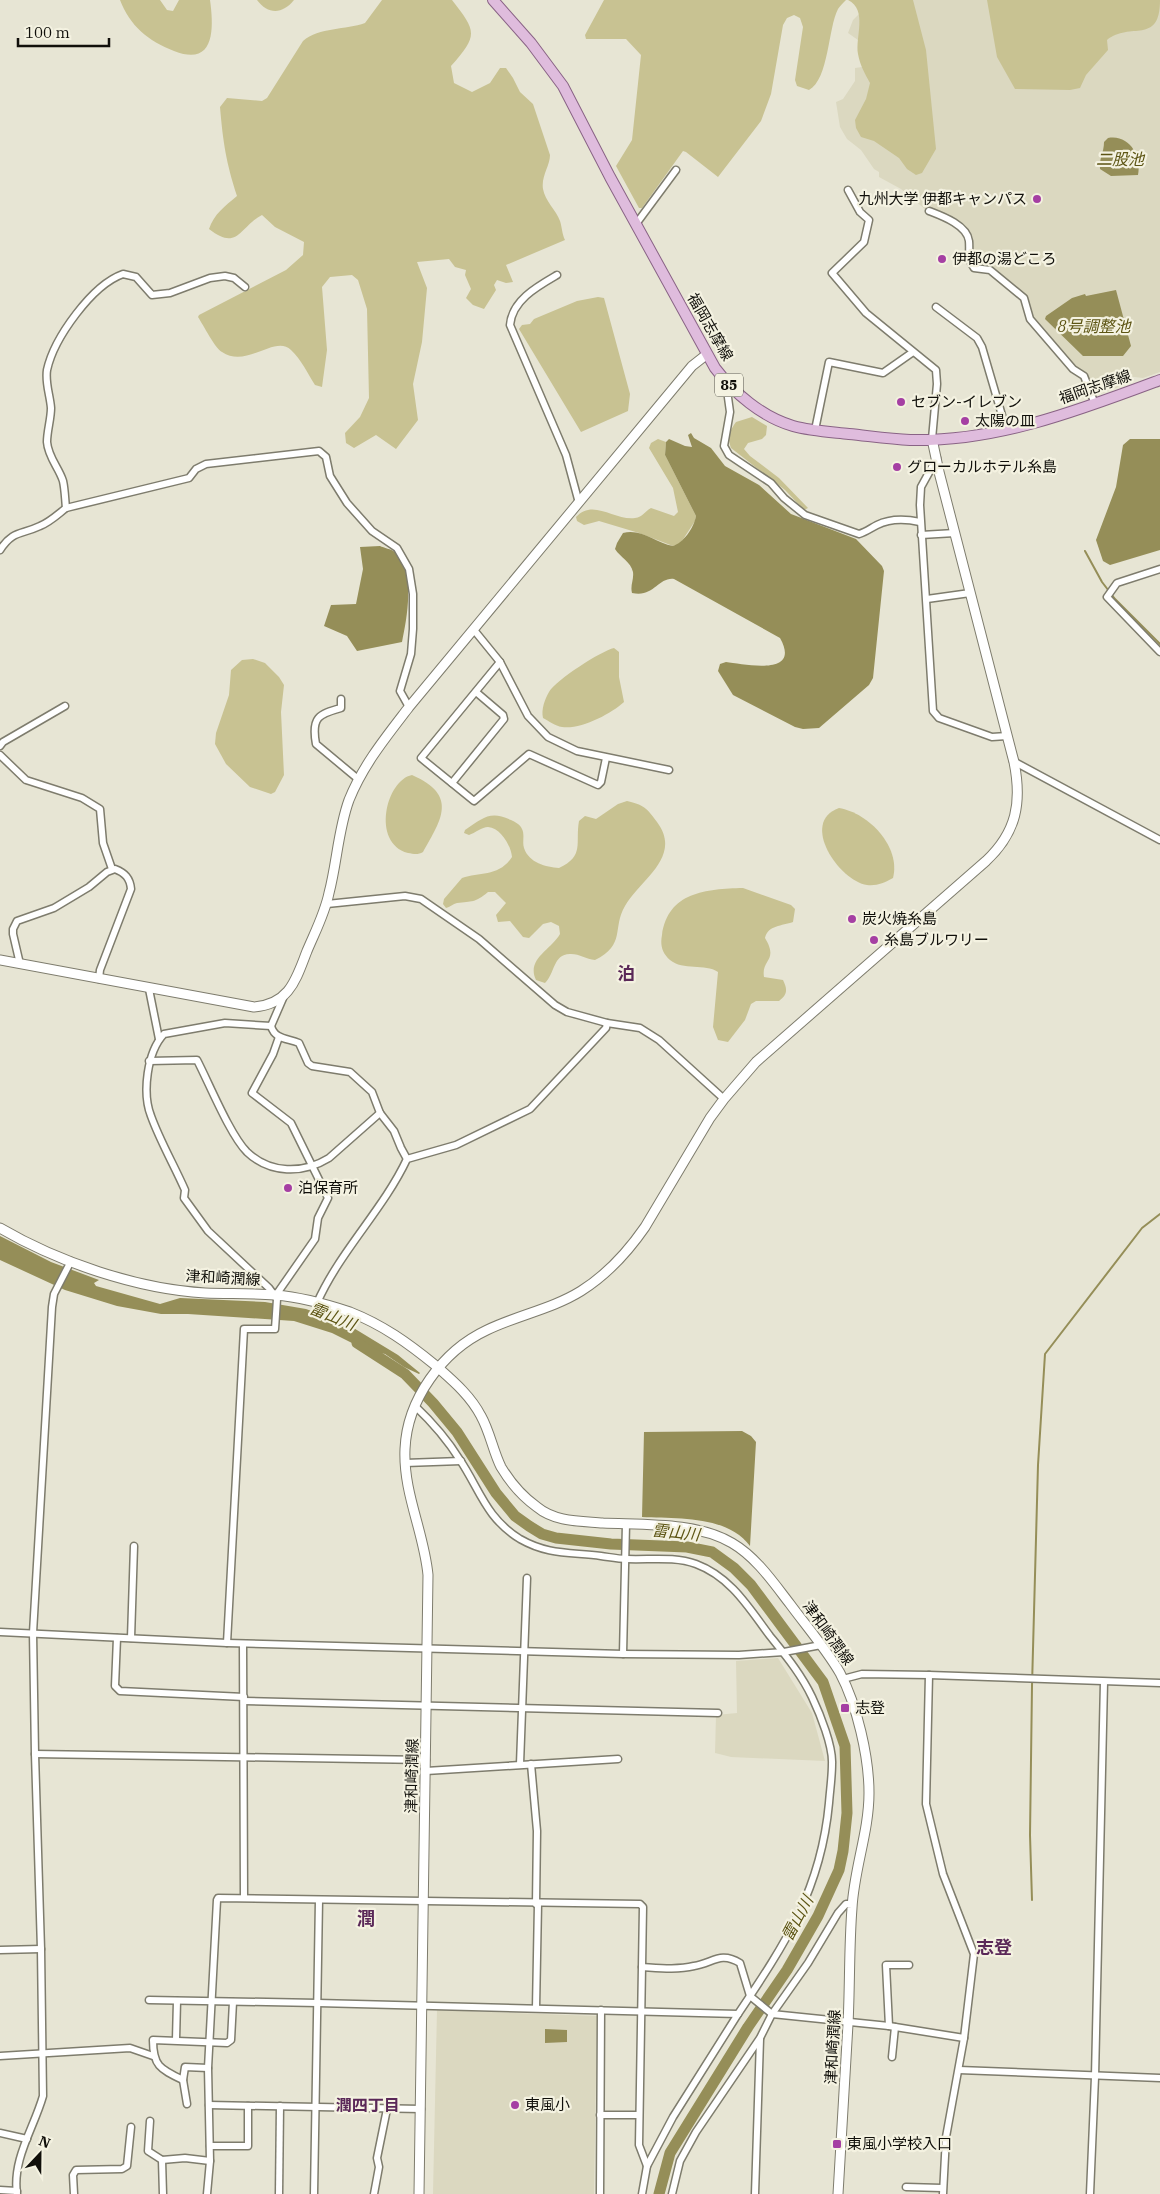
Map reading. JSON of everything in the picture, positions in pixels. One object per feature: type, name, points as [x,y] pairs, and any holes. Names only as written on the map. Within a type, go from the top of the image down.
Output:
[{"type":"main road","name":"福岡志摩線","points":[[497,1],[563,86],[706,355],[726,383],[777,420],[815,430],[881,438],[932,439],[1006,429],[1041,422],[1160,380]]},
{"type":"main road","points":[[0,960],[254,1008],[266,1006],[284,996],[294,982],[327,904],[345,816],[358,779],[375,750],[692,366],[706,355]]},
{"type":"main road","points":[[438,1368],[469,1340],[487,1330],[580,1292],[611,1268],[629,1250],[645,1228],[696,1141],[724,1099],[770,1049],[1002,845],[1017,806],[1018,780],[932,439]]},
{"type":"main road","name":"津和崎潤線","points":[[0,1228],[70,1262],[156,1287],[204,1293],[276,1297],[317,1303],[371,1320],[408,1343],[450,1378],[468,1396],[489,1432],[500,1465],[515,1487],[539,1510],[556,1518],[569,1520],[708,1531],[732,1543],[763,1570],[821,1645],[843,1678],[865,1750],[869,1791],[868,1810],[852,1904],[848,2022],[838,2194]]},
{"type":"main road","name":"津和崎潤線","points":[[419,2194],[428,1592],[427,1560],[408,1493],[405,1462],[406,1438],[417,1403],[438,1368]]},
{"type":"street","points":[[636,224],[676,170]]},
{"type":"street","points":[[848,190],[860,212],[869,220],[864,242],[832,273],[866,313],[936,370],[932,439]]},
{"type":"street","points":[[929,211],[953,222],[966,234],[969,240],[969,259],[974,268],[990,270],[1024,298],[1030,319],[1072,369],[1084,376],[1095,404]]},
{"type":"street","points":[[66,508],[62,480],[51,457],[47,443],[51,409],[47,388],[47,370],[64,333],[84,304],[101,287],[123,274],[136,277],[152,295],[170,293],[210,278],[225,276],[234,278],[245,287]]},
{"type":"street","points":[[558,275],[534,289],[513,310],[510,325],[566,455],[579,503]]},
{"type":"street","points":[[936,306],[977,338],[982,347],[1006,429]]},
{"type":"street","points":[[815,430],[830,362],[883,373],[913,352]]},
{"type":"street","points":[[726,383],[730,412],[724,446],[729,455],[770,483],[795,508],[805,515],[859,534],[892,520],[900,519],[920,522]]},
{"type":"street","points":[[0,550],[17,532],[44,524],[66,508],[189,478],[196,469],[206,464],[319,451],[326,457],[330,476],[346,503],[372,531],[397,548],[409,570],[413,594],[413,629],[411,654],[400,691],[409,707]]},
{"type":"street","points":[[937,458],[921,487],[920,522],[934,715],[992,738],[1007,736]]},
{"type":"street","points":[[922,535],[955,533]]},
{"type":"street","points":[[1160,569],[1117,583],[1107,597],[1160,652]]},
{"type":"street","points":[[927,599],[970,593]]},
{"type":"street","points":[[474,630],[500,662],[528,716],[538,729],[565,746],[606,758],[669,770]]},
{"type":"street","points":[[500,662],[421,758],[474,801],[531,754],[600,784],[606,758]]},
{"type":"street","points":[[452,783],[504,719],[503,715],[476,692]]},
{"type":"street","points":[[341,699],[341,708],[326,711],[317,720],[315,726],[316,744],[358,779]]},
{"type":"street","points":[[0,746],[3,742],[65,706]]},
{"type":"street","points":[[0,755],[26,780],[82,798],[100,809],[103,843],[112,869]]},
{"type":"street","points":[[1014,761],[1160,840]]},
{"type":"street","points":[[20,964],[13,934],[17,921],[54,908],[89,887],[112,869],[118,870],[130,880],[130,889],[100,970],[99,979]]},
{"type":"street","points":[[327,904],[405,896],[421,899],[479,939],[555,1005],[567,1012],[640,1028],[659,1040],[724,1099]]},
{"type":"street","points":[[149,989],[159,1039]]},
{"type":"street","points":[[284,996],[271,1026],[274,1033],[279,1037],[299,1043],[306,1060],[312,1066],[353,1074],[372,1092],[380,1113],[394,1132],[400,1148],[407,1159]]},
{"type":"street","points":[[317,1303],[360,1231],[398,1178],[407,1159],[456,1145],[530,1109],[606,1028],[607,1022]]},
{"type":"street","points":[[271,1026],[220,1023],[168,1033],[159,1039],[149,1061],[148,1082],[150,1115],[185,1190],[184,1198],[208,1231],[276,1297]]},
{"type":"street","points":[[227,1643],[244,1329],[275,1329],[276,1297],[316,1239],[318,1218],[328,1198],[291,1123],[252,1093],[273,1054],[279,1037]]},
{"type":"street","points":[[149,1061],[197,1060],[236,1138],[246,1151],[268,1165],[282,1169],[295,1170],[313,1166],[329,1158],[380,1113]]},
{"type":"street","points":[[0,2190],[17,2192],[18,2164],[38,2116],[43,2096],[33,1633],[52,1307],[54,1294],[58,1291],[70,1262]]},
{"type":"street","points":[[417,1403],[440,1429],[487,1508],[518,1537],[536,1547],[555,1553],[625,1559],[676,1559],[696,1564],[712,1571],[728,1582],[801,1675],[813,1698],[830,1751],[832,1764],[827,1829],[815,1878],[784,1943],[673,2117],[647,2166],[642,2194]]},
{"type":"street","points":[[405,1462],[461,1462]]},
{"type":"street","points":[[622,1654],[626,1524]]},
{"type":"street","points":[[131,1638],[134,1546]]},
{"type":"street","points":[[520,1764],[527,1578]]},
{"type":"street","points":[[0,1632],[243,1644],[622,1654],[739,1655],[784,1652],[821,1645]]},
{"type":"street","points":[[117,1638],[115,1686],[120,1691],[244,1699],[718,1713]]},
{"type":"street","points":[[243,1644],[244,1897]]},
{"type":"street","points":[[843,1678],[862,1674],[929,1675],[1160,1683]]},
{"type":"street","points":[[906,2187],[942,2191],[946,2137],[964,2038],[974,1954],[943,1874],[926,1804],[929,1675]]},
{"type":"street","points":[[1090,2194],[1095,2076],[1104,1682]]},
{"type":"street","points":[[35,1754],[426,1760]]},
{"type":"street","points":[[426,1771],[618,1759]]},
{"type":"street","points":[[531,1764],[536,1831],[536,2008]]},
{"type":"street","points":[[208,2194],[210,2146],[208,2068],[218,1898],[640,1904],[643,1907],[639,2144],[647,2166]]},
{"type":"street","points":[[314,2194],[317,2107],[319,1900]]},
{"type":"street","points":[[672,2194],[680,2161],[696,2132],[760,2038],[771,2013],[808,1963],[838,1913],[846,1904],[852,1904]]},
{"type":"street","points":[[0,1950],[41,1949]]},
{"type":"street","points":[[642,1967],[687,1967],[696,1966],[713,1958],[732,1958],[740,1962],[751,1996],[771,2013],[892,2026],[964,2038]]},
{"type":"street","points":[[892,2058],[892,2026],[886,1965],[909,1965]]},
{"type":"street","points":[[149,2000],[738,2014]]},
{"type":"street","points":[[176,2040],[177,2000]]},
{"type":"street","points":[[153,2056],[153,2040],[227,2043],[231,2040],[232,2002]]},
{"type":"street","points":[[600,2194],[601,2010]]},
{"type":"street","points":[[755,2194],[760,2038]]},
{"type":"street","points":[[0,2056],[130,2048],[153,2056],[163,2070],[183,2080]]},
{"type":"street","points":[[186,2104],[183,2080],[184,2067],[208,2068]]},
{"type":"street","points":[[959,2070],[1160,2078]]},
{"type":"street","points":[[209,2105],[421,2109]]},
{"type":"street","points":[[210,2146],[248,2146],[248,2106]]},
{"type":"street","points":[[280,2106],[280,2194]]},
{"type":"street","points":[[374,2194],[379,2167],[377,2158],[387,2109]]},
{"type":"street","points":[[600,2114],[639,2115]]},
{"type":"street","points":[[150,2121],[148,2151],[162,2160],[185,2158],[210,2161]]},
{"type":"street","points":[[74,2194],[73,2175],[76,2170],[122,2169],[127,2166],[131,2126]]},
{"type":"street","points":[[0,2133],[27,2139]]},
{"type":"street","points":[[162,2160],[163,2194]]},
{"type":"shaded area","points":[[120,0],[160,0],[167,10],[173,11],[179,0],[210,0],[212,22],[209,42],[204,50],[197,54],[187,55],[165,47],[141,32],[129,18]]},
{"type":"shaded area","points":[[257,0],[294,0],[290,5],[276,11],[266,8]]},
{"type":"shaded area","points":[[382,0],[452,0],[466,19],[471,33],[466,47],[451,66],[454,83],[472,92],[490,83],[500,68],[506,68],[520,92],[533,104],[550,155],[543,180],[543,189],[546,198],[560,221],[565,240],[506,265],[513,282],[506,283],[497,280],[494,285],[496,290],[484,309],[473,305],[466,298],[471,289],[465,275],[466,270],[455,267],[449,259],[417,262],[427,288],[422,342],[413,384],[418,420],[396,449],[376,435],[354,448],[346,443],[345,433],[360,417],[369,398],[367,309],[358,280],[352,275],[330,277],[322,287],[327,350],[322,387],[315,385],[298,358],[291,350],[284,346],[269,348],[241,357],[231,356],[222,352],[212,341],[198,317],[286,270],[303,255],[304,242],[275,227],[262,215],[233,238],[226,238],[209,229],[217,215],[237,196],[230,173],[222,131],[220,107],[227,98],[262,101],[267,98],[303,41],[317,33],[365,23]]},
{"type":"shaded area","points":[[604,0],[846,0],[838,9],[835,17],[824,65],[816,84],[809,90],[797,86],[795,80],[803,27],[800,18],[794,15],[787,18],[783,25],[771,94],[761,121],[718,177],[683,151],[642,208],[639,208],[616,166],[632,140],[641,55],[626,39],[586,39],[585,35]]},
{"type":"shaded area","points":[[848,0],[913,0],[926,50],[936,149],[922,173],[916,175],[907,169],[899,158],[874,141],[861,137],[856,128],[855,120],[866,99],[870,83],[861,66],[858,54],[858,10]]},
{"type":"shaded area","name":"九州大学 伊都キャンパス","points":[[879,0],[1160,0],[1160,372],[1143,378],[1126,376],[1124,385],[1089,398],[1090,395],[1084,380],[1080,376],[1081,370],[1075,367],[1062,353],[1033,317],[1024,293],[1004,279],[975,266],[972,259],[973,238],[970,233],[959,222],[930,207],[926,210],[901,189],[879,177],[879,172],[874,169],[861,150],[847,139],[840,127],[836,102],[843,99],[855,81],[855,68],[862,67],[867,42],[858,40],[848,33],[853,20],[862,11]]},
{"type":"shaded area","points":[[987,0],[1160,0],[1159,14],[1155,23],[1149,28],[1125,32],[1107,40],[1108,50],[1086,75],[1080,88],[1070,90],[1015,89],[997,57]]},
{"type":"shaded area","points":[[598,297],[604,298],[630,394],[628,411],[581,432],[519,329],[522,325],[530,324],[534,319],[577,301]]},
{"type":"shaded area","points":[[752,417],[767,426],[766,435],[762,439],[748,443],[744,449],[750,456],[779,478],[808,508],[804,510],[785,490],[731,448],[729,437],[736,422]]},
{"type":"shaded area","points":[[658,439],[666,442],[665,455],[696,516],[695,521],[680,544],[673,546],[599,521],[584,525],[577,521],[576,517],[590,510],[627,518],[640,516],[651,508],[674,516],[678,512],[673,488],[649,448],[651,443]]},
{"type":"shaded area","points":[[614,648],[619,652],[619,677],[624,702],[603,716],[577,726],[554,725],[543,718],[545,701],[549,692],[560,680],[599,654]]},
{"type":"shaded area","points":[[253,659],[265,663],[284,685],[281,712],[284,775],[275,792],[271,794],[250,787],[226,764],[215,744],[216,733],[229,695],[231,670],[242,660]]},
{"type":"shaded area","points":[[412,775],[436,791],[441,799],[442,809],[436,829],[423,852],[418,854],[408,853],[396,847],[389,837],[386,825],[386,812],[395,788],[403,779]]},
{"type":"shaded area","points":[[627,801],[645,808],[650,813],[664,835],[665,846],[662,857],[656,867],[625,906],[621,914],[615,942],[605,954],[595,960],[574,954],[565,955],[558,960],[545,983],[536,980],[534,966],[541,955],[560,934],[559,926],[551,922],[543,924],[529,938],[523,937],[510,921],[498,922],[496,915],[506,903],[495,892],[488,892],[476,900],[457,903],[446,908],[443,904],[444,899],[462,878],[495,871],[512,857],[510,848],[504,838],[493,828],[486,827],[469,835],[464,833],[465,830],[482,819],[497,816],[517,823],[523,831],[523,843],[526,853],[538,863],[559,868],[573,859],[576,854],[579,821],[585,816],[596,819],[618,804]]},
{"type":"shaded area","points":[[839,808],[861,817],[880,833],[892,855],[894,866],[893,878],[880,884],[867,885],[856,881],[835,863],[823,837],[823,825],[828,815]]},
{"type":"shaded area","points":[[743,888],[791,905],[795,909],[793,922],[772,928],[765,938],[769,946],[770,956],[765,967],[764,977],[783,980],[786,987],[784,997],[779,1001],[756,1001],[751,1004],[745,1020],[728,1042],[718,1040],[713,1027],[718,972],[713,969],[675,963],[663,952],[661,939],[666,921],[672,910],[681,901],[703,892]]},
{"type":"shaded area","points":[[778,1658],[812,1713],[825,1761],[731,1757],[715,1753],[716,1715],[737,1713],[736,1661]]},
{"type":"shaded area","name":"東風小","points":[[437,2010],[597,2016],[594,2194],[433,2194]]},
{"type":"water","name":"二股池","points":[[1108,138],[1122,139],[1128,143],[1136,154],[1139,168],[1138,175],[1111,176],[1100,169],[1104,142]]},
{"type":"water","name":"8号調整池","points":[[1116,290],[1131,346],[1123,356],[1083,356],[1045,319],[1046,316],[1072,298],[1085,294],[1086,296]]},
{"type":"water","points":[[691,433],[694,438],[711,448],[725,466],[759,485],[791,514],[856,539],[882,566],[884,571],[873,678],[869,685],[819,728],[803,729],[795,727],[733,695],[718,671],[720,664],[726,662],[757,666],[777,663],[783,658],[785,650],[780,638],[674,579],[664,581],[646,593],[632,593],[632,568],[615,549],[623,533],[636,532],[673,546],[684,538],[695,521],[696,516],[665,455],[666,442],[669,439],[692,447],[688,435]]},
{"type":"water","points":[[1130,439],[1160,439],[1160,550],[1110,565],[1103,561],[1096,540],[1116,487],[1123,445]]},
{"type":"water","points":[[380,546],[395,552],[402,561],[406,571],[408,608],[402,642],[357,651],[347,636],[324,626],[331,605],[356,604],[363,569],[360,547]]},
{"type":"water","points":[[0,1236],[51,1262],[99,1280],[94,1283],[96,1286],[160,1304],[180,1298],[265,1302],[306,1309],[347,1324],[398,1355],[420,1373],[404,1367],[385,1354],[364,1349],[332,1333],[294,1321],[161,1314],[117,1306],[65,1290],[0,1260]]},
{"type":"water","points":[[742,1431],[751,1436],[756,1442],[750,1546],[740,1536],[715,1524],[685,1519],[642,1517],[644,1432]]},
{"type":"water","points":[[545,2029],[567,2030],[567,2042],[545,2043]]},
{"type":"waterway","points":[[1085,551],[1102,582],[1115,599],[1160,644]]},
{"type":"waterway","points":[[1032,1900],[1030,1835],[1032,1686],[1038,1465],[1045,1354],[1142,1228],[1160,1214]]},
{"type":"waterway","name":"雷山川","points":[[357,1343],[405,1374],[433,1403],[457,1432],[496,1493],[515,1516],[542,1534],[556,1538],[611,1544],[687,1547],[712,1552],[734,1568],[751,1585],[823,1682],[845,1746],[847,1813],[839,1870],[818,1916],[787,1970],[748,2027],[670,2153],[659,2194]]},
{"type":"place","name":"九州大学 伊都キャンパス","points":[[1037,199]]},
{"type":"place","name":"伊都の湯どころ","points":[[942,259]]},
{"type":"place","name":"セブン-イレブン","points":[[901,402]]},
{"type":"place","name":"太陽の皿","points":[[965,421]]},
{"type":"place","name":"グローカルホテル糸島","points":[[897,467]]},
{"type":"place","name":"炭火焼糸島","points":[[852,919]]},
{"type":"place","name":"糸島ブルワリー","points":[[874,940]]},
{"type":"place","name":"泊保育所","points":[[288,1188]]},
{"type":"place","name":"志登","points":[[845,1708]]},
{"type":"place","name":"東風小","points":[[515,2105]]},
{"type":"place","name":"東風小学校入口","points":[[837,2144]]},
{"type":"district","name":"泊","points":[[626,974]]},
{"type":"district","name":"潤","points":[[366,1919]]},
{"type":"district","name":"志登","points":[[994,1948]]},
{"type":"district","name":"潤四丁目","points":[[368,2105]]}]
